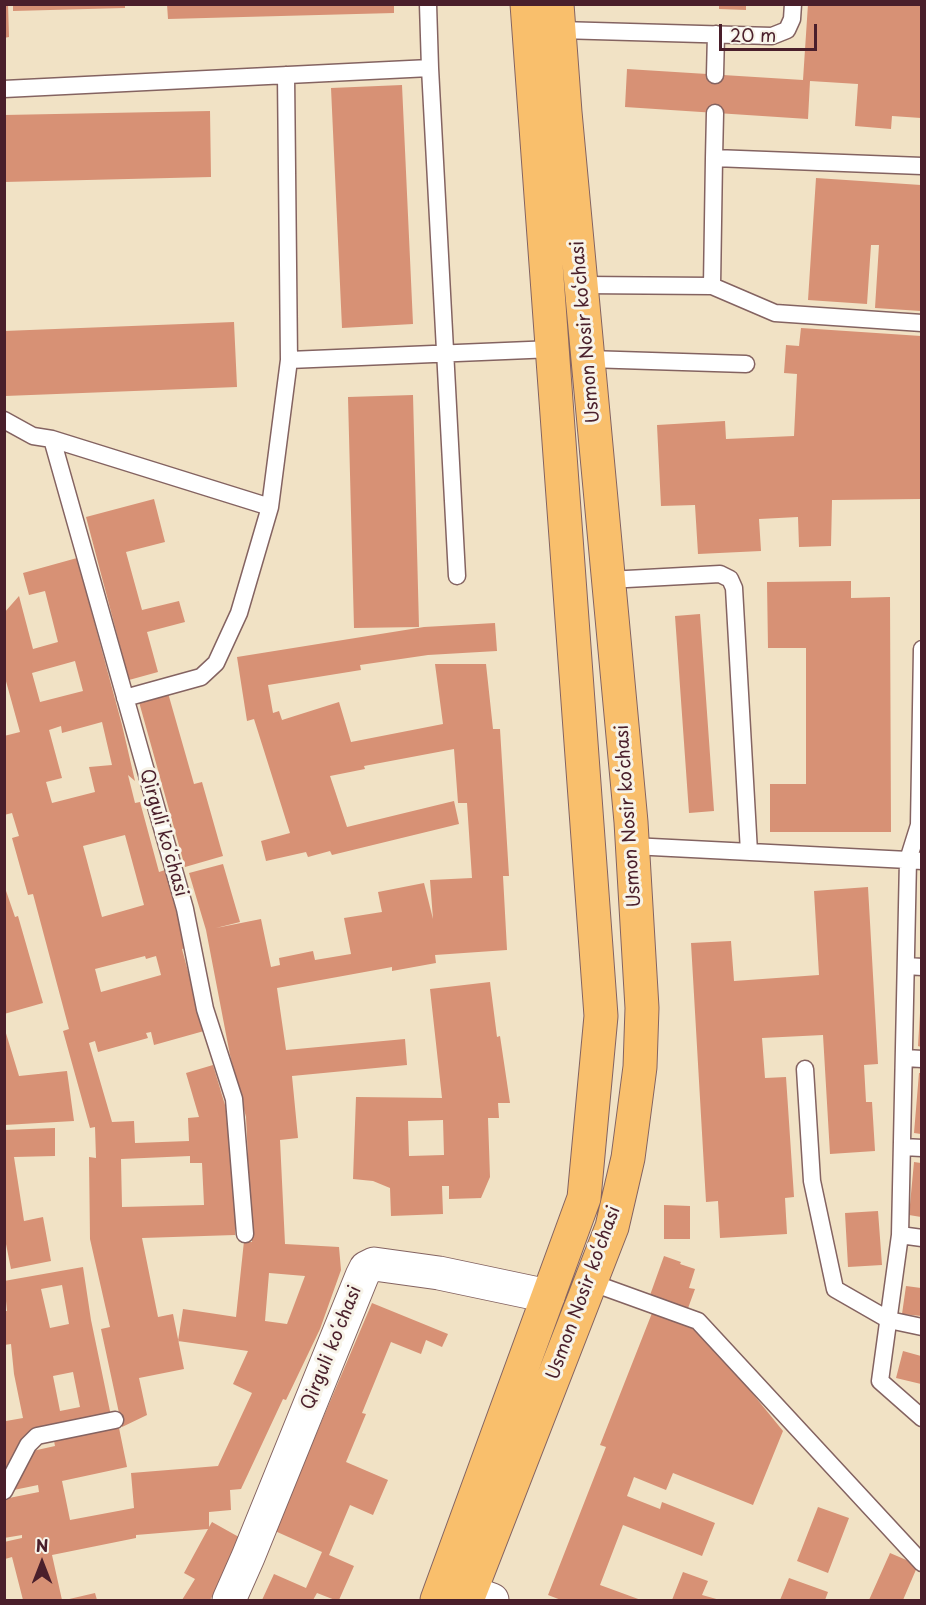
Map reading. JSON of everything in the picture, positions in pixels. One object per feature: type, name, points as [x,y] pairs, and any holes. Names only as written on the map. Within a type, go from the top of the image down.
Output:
[{"type":"main road","name":"Usmon Nosir ko‘chasi","points":[[437,1600],[584,1198],[602,1016],[527,4]]},
{"type":"main road","name":"Usmon Nosir ko‘chasi","points":[[476,1598],[612,1227],[627,1158],[640,1067],[642,1008],[632,846],[558,17]]},
{"type":"street","name":"Qirguli koʻchasi","points":[[229,1600],[366,1268],[374,1264],[439,1273],[548,1296]]},
{"type":"lane","points":[[428,4],[457,576]]},
{"type":"lane","points":[[558,17],[716,34],[772,36],[787,30],[792,19],[793,4]]},
{"type":"lane","points":[[715,75],[716,34]]},
{"type":"lane","points":[[4,89],[430,68]]},
{"type":"lane","points":[[124,698],[201,677],[216,663],[239,613],[270,507],[289,360],[286,75]]},
{"type":"lane","points":[[712,286],[715,113]]},
{"type":"lane","points":[[714,158],[921,166]]},
{"type":"lane","points":[[581,285],[712,286],[775,313],[921,323]]},
{"type":"lane","points":[[289,360],[553,349]]},
{"type":"lane","points":[[588,360],[746,364]]},
{"type":"lane","points":[[4,420],[33,436],[52,439],[270,507]]},
{"type":"lane","name":"Qirguli koʻchasi","points":[[52,439],[185,909],[205,1010],[234,1099],[245,1234]]},
{"type":"lane","points":[[609,580],[720,574],[730,579],[734,588],[749,852]]},
{"type":"lane","points":[[921,649],[919,825],[915,861],[913,1058],[903,1147],[900,1236],[880,1381],[921,1418]]},
{"type":"lane","points":[[632,846],[915,861]]},
{"type":"lane","points":[[805,1069],[812,1181],[835,1289],[889,1320],[921,1327]]},
{"type":"lane","points":[[903,1147],[921,1148]]},
{"type":"lane","points":[[900,1236],[921,1238]]},
{"type":"lane","points":[[590,1282],[698,1321],[921,1563]]},
{"type":"lane","points":[[4,1491],[28,1445],[37,1436],[115,1420]]},
{"type":"building","points":[[4,4],[8,4],[9,37],[4,38]]},
{"type":"building","points":[[13,4],[125,4],[125,8],[13,11]]},
{"type":"building","points":[[167,4],[394,4],[394,13],[168,19]]},
{"type":"building","points":[[719,4],[746,4],[746,10],[719,9]]},
{"type":"building","points":[[808,4],[921,4],[921,118],[892,116],[891,129],[855,126],[858,84],[810,81],[808,119],[625,107],[627,69],[803,80]]},
{"type":"building","points":[[402,85],[413,324],[342,328],[331,88]]},
{"type":"building","points":[[210,111],[211,177],[4,182],[4,115]]},
{"type":"building","points":[[816,178],[921,185],[921,311],[875,308],[879,245],[871,245],[867,304],[808,300]]},
{"type":"building","points":[[234,322],[237,387],[5,396],[4,331]]},
{"type":"building","points":[[801,328],[921,336],[921,499],[832,500],[831,546],[799,547],[798,517],[759,519],[761,551],[698,554],[695,505],[661,506],[657,425],[725,421],[726,439],[794,436],[797,374],[784,373],[786,345],[799,346]]},
{"type":"building","points":[[413,395],[419,627],[354,628],[348,397]]},
{"type":"building","points":[[154,499],[165,542],[126,552],[142,610],[179,601],[185,622],[147,632],[158,672],[129,680],[86,517]]},
{"type":"building","points":[[77,558],[122,725],[135,781],[128,775],[135,803],[140,802],[159,872],[165,870],[186,948],[182,949],[204,1031],[154,1045],[151,1032],[146,1033],[148,1038],[98,1052],[95,1041],[89,1043],[112,1122],[134,1121],[135,1143],[189,1141],[188,1118],[199,1117],[186,1073],[213,1065],[228,1115],[235,1204],[235,1235],[142,1238],[158,1317],[173,1314],[184,1369],[139,1378],[147,1415],[122,1427],[101,1329],[110,1327],[90,1239],[89,1157],[96,1158],[95,1127],[90,1128],[63,1031],[69,1029],[33,894],[28,895],[12,838],[19,836],[12,813],[4,815],[4,736],[20,732],[4,674],[4,613],[19,596],[33,649],[58,642],[45,591],[29,595],[23,573]],"holes":[[[75,661],[83,691],[40,702],[32,673]],[[102,722],[112,765],[89,767],[95,792],[52,803],[46,782],[62,778],[49,730],[61,726],[62,733]],[[125,835],[144,905],[102,917],[83,846]],[[145,956],[146,959],[156,956],[161,975],[101,992],[95,969]],[[190,1156],[190,1163],[202,1163],[204,1205],[122,1207],[121,1159]]]},
{"type":"building","points":[[851,581],[851,598],[890,597],[891,832],[770,832],[770,784],[806,784],[806,648],[768,648],[767,582]]},
{"type":"building","points":[[700,614],[714,811],[689,813],[675,616]]},
{"type":"building","points":[[495,623],[497,651],[428,655],[360,665],[361,670],[268,685],[273,713],[279,711],[282,720],[339,702],[351,742],[443,724],[435,664],[486,664],[493,729],[500,729],[509,876],[503,876],[507,950],[435,955],[436,963],[392,971],[392,967],[277,988],[286,1050],[405,1039],[407,1065],[292,1076],[298,1138],[280,1140],[285,1244],[339,1247],[341,1270],[320,1329],[286,1400],[283,1399],[241,1489],[230,1490],[231,1510],[209,1512],[209,1527],[212,1522],[246,1541],[210,1600],[182,1600],[195,1579],[184,1573],[208,1529],[136,1535],[136,1538],[52,1555],[62,1600],[23,1600],[12,1557],[5,1559],[4,1557],[4,1542],[22,1538],[22,1535],[4,1538],[4,1499],[39,1492],[38,1485],[9,1491],[28,1452],[55,1446],[53,1436],[118,1423],[127,1467],[62,1481],[70,1520],[134,1508],[131,1473],[218,1466],[252,1393],[233,1384],[248,1351],[178,1341],[183,1309],[236,1317],[244,1241],[252,1242],[246,1117],[230,1055],[206,930],[189,873],[223,864],[240,922],[216,928],[261,919],[271,967],[280,965],[279,958],[313,951],[315,960],[351,954],[344,918],[382,912],[378,892],[424,883],[433,919],[430,880],[472,878],[467,803],[458,803],[454,749],[364,766],[365,769],[330,776],[347,827],[454,801],[459,824],[332,855],[330,851],[308,857],[306,852],[266,861],[261,841],[290,833],[254,719],[247,721],[237,657],[424,627]],"holes":[[[269,1273],[305,1276],[287,1324],[265,1321]]]},
{"type":"building","points":[[168,693],[194,784],[202,782],[223,856],[185,867],[139,702]]},
{"type":"building","points":[[4,885],[15,917],[18,916],[43,1003],[4,1014]]},
{"type":"building","points":[[868,887],[878,1064],[864,1065],[866,1102],[872,1102],[875,1151],[830,1154],[823,1035],[762,1038],[765,1078],[786,1077],[794,1197],[785,1198],[787,1234],[720,1238],[718,1201],[706,1202],[691,943],[731,941],[734,981],[819,975],[814,891]]},
{"type":"building","points":[[490,982],[497,1037],[500,1036],[510,1103],[498,1103],[499,1118],[488,1118],[490,1177],[481,1198],[449,1199],[449,1186],[442,1186],[443,1214],[391,1216],[390,1188],[373,1181],[353,1179],[356,1097],[442,1098],[430,989]],"holes":[[[443,1120],[444,1155],[409,1156],[408,1121]]]},
{"type":"building","points":[[921,1013],[921,1047],[918,1046]]},
{"type":"building","points":[[5,1030],[19,1076],[67,1071],[74,1121],[4,1125]]},
{"type":"building","points":[[919,1073],[921,1073],[921,1134],[914,1133]]},
{"type":"building","points":[[55,1128],[55,1156],[14,1157],[24,1221],[43,1217],[51,1261],[11,1269],[4,1234],[4,1130]]},
{"type":"building","points":[[914,1162],[921,1163],[921,1217],[909,1215]]},
{"type":"building","points":[[664,1205],[690,1206],[690,1239],[664,1239]]},
{"type":"building","points":[[878,1211],[882,1265],[848,1267],[845,1213]]},
{"type":"building","points":[[664,1256],[695,1269],[689,1288],[695,1289],[687,1311],[649,1298]]},
{"type":"building","points":[[83,1267],[91,1320],[111,1416],[29,1433],[4,1482],[4,1424],[6,1421],[23,1418],[14,1374],[11,1344],[4,1345],[4,1311],[7,1311],[4,1281]],"holes":[[[62,1285],[69,1324],[50,1328],[41,1289]],[[73,1372],[80,1407],[60,1411],[53,1376]]]},
{"type":"building","points":[[906,1286],[921,1288],[921,1316],[902,1314]]},
{"type":"building","points":[[372,1303],[448,1334],[442,1347],[426,1340],[421,1354],[391,1342],[362,1413],[366,1414],[346,1462],[388,1480],[373,1515],[350,1505],[329,1555],[354,1566],[339,1600],[317,1593],[313,1600],[262,1600],[274,1574],[306,1588],[322,1552],[275,1531]]},
{"type":"building","points":[[654,1308],[697,1325],[783,1431],[753,1505],[673,1473],[666,1490],[634,1477],[627,1496],[660,1509],[662,1502],[715,1523],[702,1556],[623,1525],[600,1585],[641,1600],[561,1600],[548,1595],[606,1447],[600,1445]]},
{"type":"building","points":[[903,1351],[921,1356],[921,1384],[896,1378]]},
{"type":"building","points":[[818,1507],[849,1518],[828,1573],[797,1561]]},
{"type":"building","points":[[890,1553],[918,1565],[903,1600],[869,1600]]},
{"type":"building","points":[[683,1572],[708,1581],[702,1595],[720,1600],[672,1600]]},
{"type":"building","points":[[789,1578],[828,1592],[825,1600],[780,1600]]},
{"type":"building","points":[[95,1593],[97,1600],[65,1600]]}]
